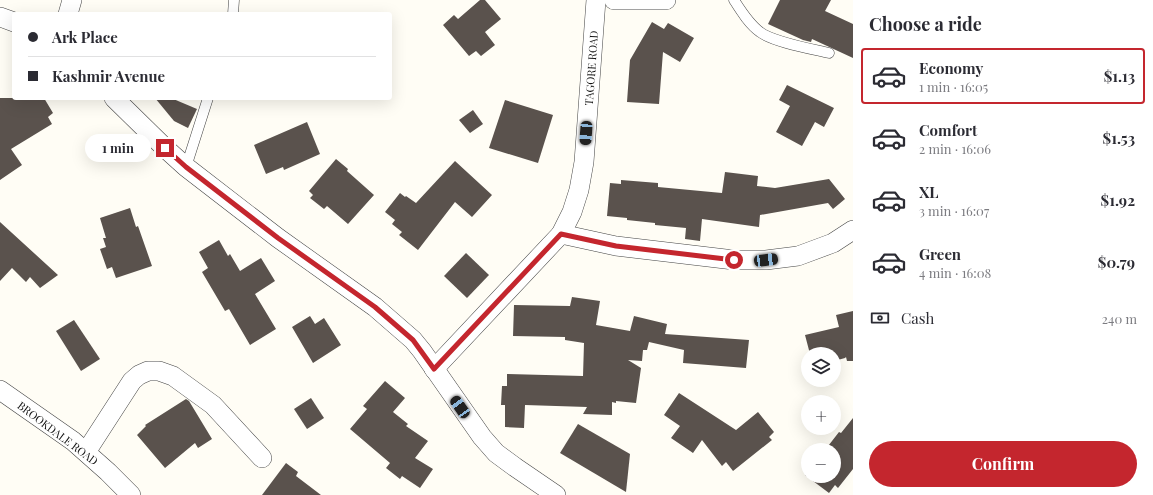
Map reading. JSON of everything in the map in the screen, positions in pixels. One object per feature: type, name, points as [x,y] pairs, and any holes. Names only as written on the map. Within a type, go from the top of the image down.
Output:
[{"type":"street","points":[[69,12],[72,0]]},
{"type":"street","name":"TAGORE ROAD","points":[[434,369],[561,234],[572,212],[579,190],[584,162],[596,0]]},
{"type":"street","points":[[614,0],[666,0]]},
{"type":"street","points":[[0,17],[12,21]]},
{"type":"street","points":[[116,100],[186,167],[278,238],[375,307],[413,340],[482,437],[496,453],[556,495]]},
{"type":"street","points":[[561,234],[616,246],[734,260],[766,260],[798,256],[832,243],[853,230]]},
{"type":"street","points":[[86,452],[132,381],[139,375],[148,371],[159,371],[173,376],[213,405],[262,458]]},
{"type":"street","name":"BROOKDALE ROAD","points":[[0,390],[86,452],[131,495]]},
{"type":"lane","points":[[233,12],[234,0]]},
{"type":"lane","points":[[734,0],[752,25],[760,33],[790,44],[829,53]]},
{"type":"lane","points":[[186,167],[207,100]]},
{"type":"building","points":[[480,0],[485,0],[501,19],[485,32],[495,45],[481,56],[476,51],[469,56],[443,25],[454,15],[458,19]]},
{"type":"building","points":[[780,0],[831,0],[825,11],[853,24],[853,58],[812,39],[811,42],[803,40],[768,24]]},
{"type":"building","points":[[652,22],[664,29],[668,23],[694,38],[680,62],[663,52],[659,104],[627,102],[630,60]]},
{"type":"building","points":[[787,85],[834,108],[824,127],[815,122],[802,146],[776,132],[790,106],[779,100]]},
{"type":"building","points":[[0,98],[12,98],[12,100],[45,100],[53,113],[48,117],[52,124],[11,149],[22,165],[0,180]]},
{"type":"building","points":[[157,100],[176,100],[197,109],[188,128],[174,121]]},
{"type":"building","points":[[505,100],[553,115],[538,163],[489,148]]},
{"type":"building","points":[[473,110],[483,124],[470,133],[459,120]]},
{"type":"building","points":[[307,122],[320,154],[284,170],[283,167],[266,174],[254,145]]},
{"type":"building","points":[[336,159],[374,195],[348,224],[327,206],[324,209],[310,198],[313,195],[309,191]]},
{"type":"building","points":[[455,161],[492,195],[472,217],[455,202],[418,250],[399,235],[402,232],[392,224],[395,220],[385,212],[400,193],[416,203]]},
{"type":"building","points":[[725,172],[758,176],[757,186],[775,188],[829,179],[845,199],[833,209],[828,203],[760,215],[759,227],[702,219],[700,241],[685,239],[686,228],[655,225],[655,223],[607,216],[610,183],[621,184],[621,180],[658,183],[658,187],[722,193]]},
{"type":"building","points":[[130,208],[152,266],[116,278],[112,267],[107,269],[100,249],[106,247],[103,238],[106,238],[100,218]]},
{"type":"building","points":[[0,222],[58,275],[40,288],[30,277],[26,282],[12,268],[0,281]]},
{"type":"building","points":[[219,240],[228,256],[230,254],[240,271],[261,258],[275,281],[255,294],[276,329],[250,345],[229,309],[225,311],[202,272],[208,268],[199,252]]},
{"type":"building","points":[[466,253],[489,275],[467,298],[444,276]]},
{"type":"building","points":[[572,297],[600,301],[596,325],[630,331],[634,316],[667,324],[665,334],[749,340],[746,368],[683,363],[684,350],[649,342],[647,350],[643,350],[642,361],[628,360],[641,368],[636,403],[612,402],[612,415],[583,414],[587,407],[525,405],[524,428],[505,427],[505,405],[501,405],[502,386],[507,386],[507,374],[583,376],[584,343],[565,340],[565,337],[513,336],[514,305],[570,306]]},
{"type":"building","points":[[853,311],[853,361],[847,361],[846,357],[841,359],[841,347],[808,347],[805,335],[839,327],[836,315]]},
{"type":"building","points":[[310,316],[315,324],[324,318],[341,345],[313,363],[292,327]]},
{"type":"building","points":[[74,320],[100,359],[81,371],[56,331]]},
{"type":"building","points":[[385,381],[405,398],[393,412],[408,424],[406,426],[428,441],[415,458],[433,469],[420,488],[402,476],[400,479],[386,468],[390,463],[350,429],[367,409],[363,406]]},
{"type":"building","points":[[679,393],[736,430],[758,412],[774,432],[769,437],[772,440],[733,471],[726,462],[722,466],[702,440],[693,453],[671,438],[680,426],[664,415]]},
{"type":"building","points":[[311,398],[324,418],[307,429],[294,409]]},
{"type":"building","points":[[186,399],[189,401],[212,439],[198,448],[195,443],[165,468],[137,435],[146,426],[145,425]]},
{"type":"building","points":[[853,418],[853,469],[838,488],[835,485],[829,493],[816,483],[841,483],[841,443],[830,443],[837,435],[841,435]]},
{"type":"building","points":[[578,424],[630,454],[626,492],[560,453]]},
{"type":"building","points":[[286,463],[298,472],[296,476],[321,495],[262,495]]},
{"type":"route","points":[[165,148],[186,167],[278,238],[375,307],[413,340],[434,369],[561,234],[616,246],[734,260]]}]
